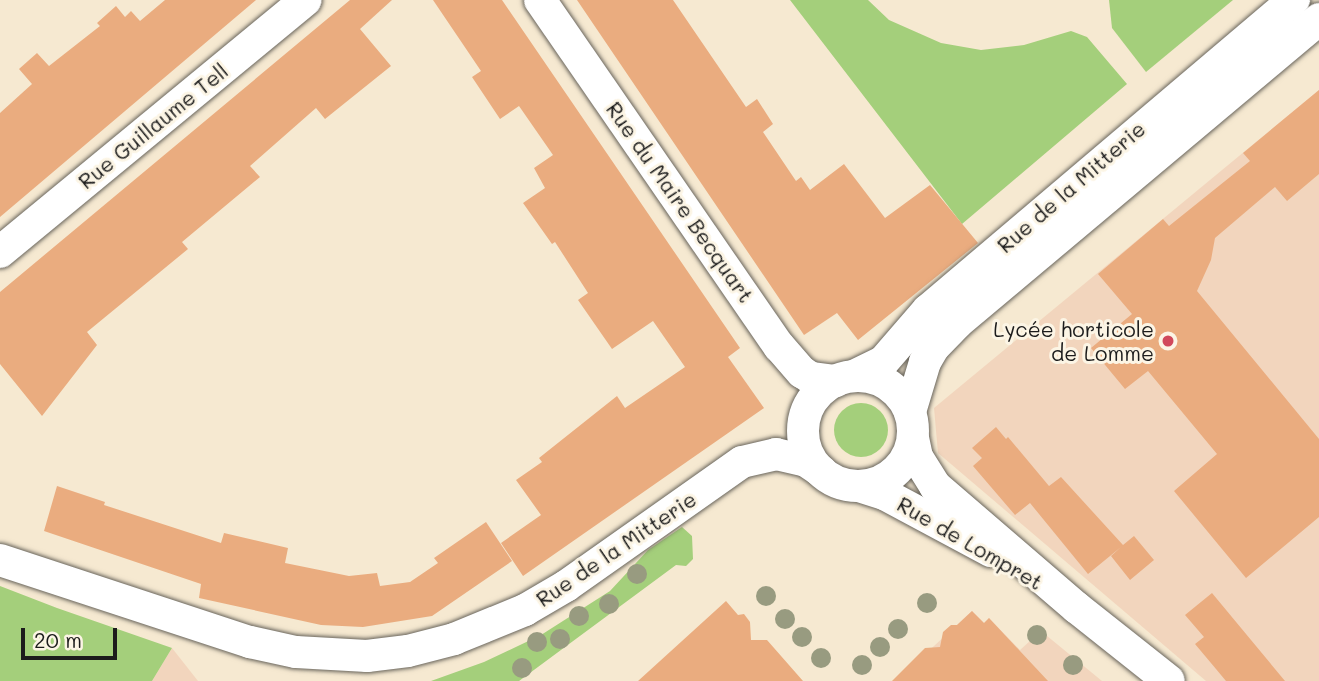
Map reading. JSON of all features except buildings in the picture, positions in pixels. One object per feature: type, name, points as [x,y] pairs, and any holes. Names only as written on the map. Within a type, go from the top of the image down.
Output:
[{"type":"street","name":"Rue Guillaume Tell","points":[[0,252],[306,0]]},
{"type":"street","name":"Rue du Maire Becquart","points":[[540,0],[779,346],[802,372],[811,378],[845,379]]},
{"type":"street","name":"Rue de la Mitterie","points":[[845,379],[883,362],[928,310],[1294,0]]},
{"type":"street","name":"Rue de la Mitterie","points":[[911,425],[925,362],[933,348],[957,323],[1319,19]]},
{"type":"street","points":[[872,378],[888,385],[901,397],[911,425],[908,455],[891,475],[876,483],[859,486],[843,484],[821,471],[807,451],[804,435],[805,418],[816,396],[845,379],[872,378]]},
{"type":"street","name":"Rue de Lompret","points":[[911,425],[917,457],[935,486],[1077,608],[1169,681]]},
{"type":"street","name":"Rue de la Mitterie","points":[[0,560],[250,642],[296,652],[367,656],[408,651],[454,639],[525,610],[566,586],[742,462],[776,454],[806,461],[821,471]]},
{"type":"street","name":"Rue de Lompret","points":[[859,486],[886,495],[993,553],[1077,608]]},
{"type":"shaded area","name":"Lycée horticole de Lomme","points":[[1319,90],[1319,681],[1206,681],[938,453],[934,408]]},
{"type":"shaded area","points":[[972,611],[984,623],[989,618],[1020,650],[1041,631],[1102,681],[896,681]]},
{"type":"shaded area","points":[[172,648],[198,681],[152,681]]},
{"type":"green space","points":[[790,0],[868,0],[889,20],[941,43],[981,50],[1024,45],[1071,31],[1087,37],[1127,84],[962,224]]},
{"type":"green space","points":[[1109,0],[1233,0],[1146,72],[1112,28]]},
{"type":"green space","points":[[861,403],[880,411],[888,430],[880,449],[861,457],[842,449],[834,430],[842,411]]},
{"type":"green space","points":[[682,527],[692,536],[693,559],[686,566],[676,565],[519,681],[431,681],[484,662],[541,635],[610,591],[648,550]]},
{"type":"green space","points":[[0,586],[172,648],[152,681],[0,681]]},
{"type":"place","name":"Lycée horticole de Lomme","points":[[1168,341]]}]
